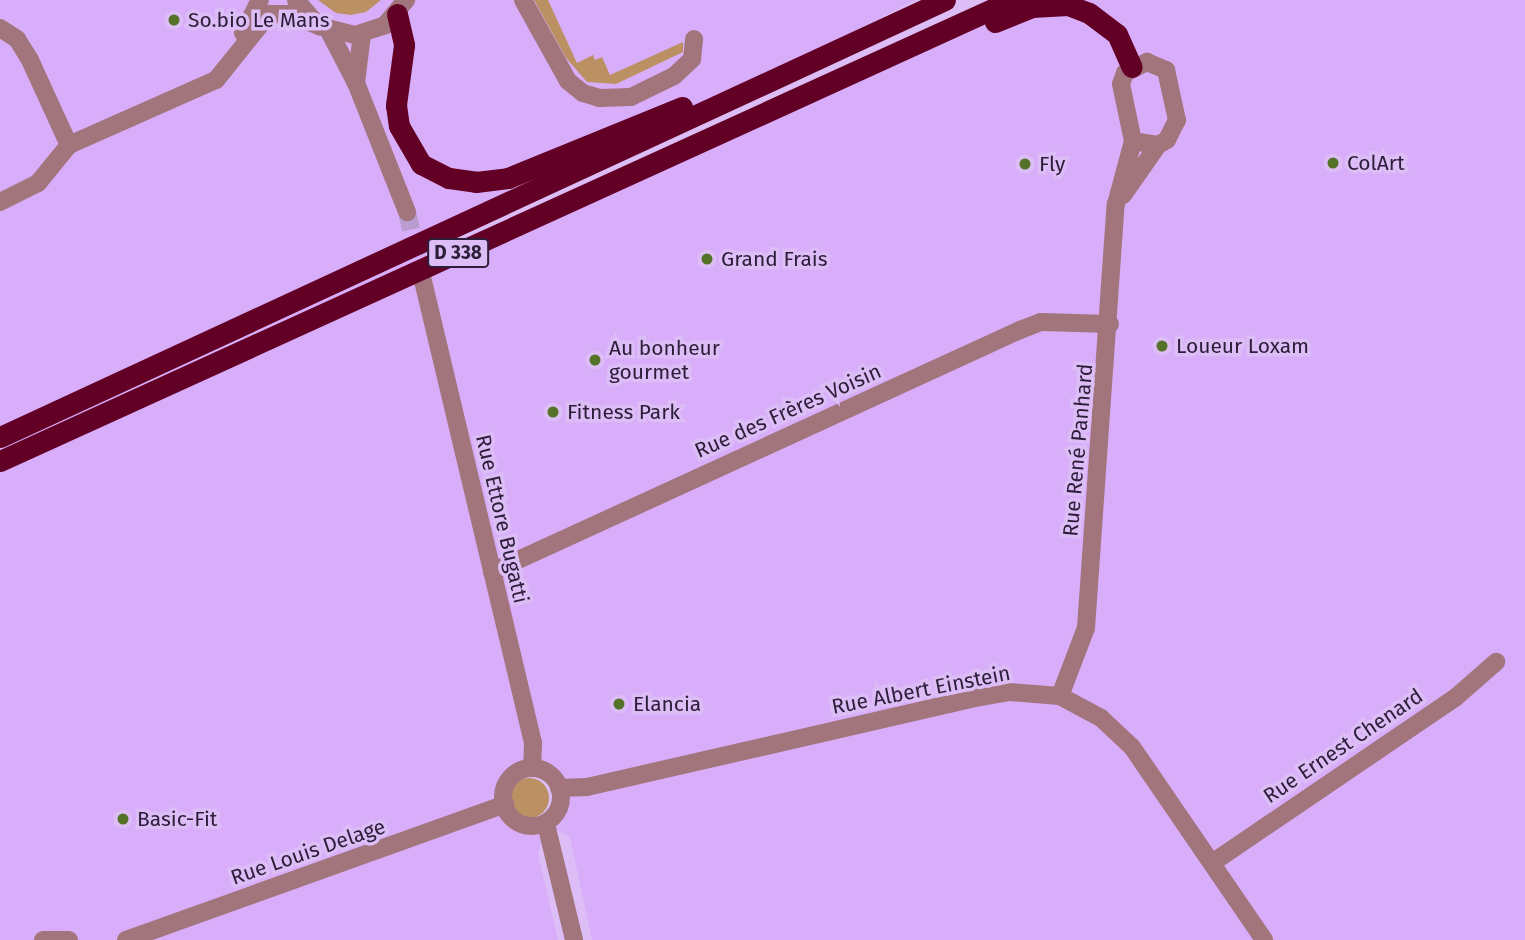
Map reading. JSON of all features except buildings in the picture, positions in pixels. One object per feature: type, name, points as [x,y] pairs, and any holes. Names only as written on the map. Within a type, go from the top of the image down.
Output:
[{"type":"highway","name":"D 338","points":[[0,437],[945,0]]},
{"type":"highway","name":"D 338","points":[[2,461],[1012,0]]},
{"type":"highway","points":[[909,47],[940,44],[1032,7],[1068,5],[1089,13],[1117,34],[1132,67]]},
{"type":"highway","points":[[402,7],[404,45],[396,105],[399,126],[421,164],[462,182],[508,178],[799,58],[863,38]]},
{"type":"highway","points":[[0,423],[160,352],[248,324]]},
{"type":"street","points":[[236,60],[260,0]]},
{"type":"street","points":[[296,0],[324,29],[356,83],[407,212]]},
{"type":"street","points":[[523,0],[568,81],[598,98],[637,95],[674,76],[692,59],[694,38]]},
{"type":"street","points":[[0,202],[38,183],[69,145],[216,80],[236,60],[256,26],[272,13],[324,29],[362,34],[385,25],[402,7]]},
{"type":"street","points":[[0,28],[17,39],[30,60],[69,145]]},
{"type":"street","points":[[356,83],[362,34]]},
{"type":"street","points":[[1116,204],[1158,145],[1167,141],[1177,120],[1166,70],[1147,62],[1132,67],[1121,84],[1133,141],[1158,145]]},
{"type":"street","name":"Rue René Panhard","points":[[1060,696],[1086,628],[1110,324],[1116,204],[1133,141]]},
{"type":"street","name":"Rue Ettore Bugatti","points":[[423,281],[533,743],[532,766]]},
{"type":"street","name":"Rue des Frères Voisin","points":[[492,572],[1020,330],[1041,322],[1110,324]]},
{"type":"street","name":"Rue Ernest Chenard","points":[[1212,863],[1455,698],[1496,662]]},
{"type":"street","name":"Rue Albert Einstein","points":[[559,788],[587,787],[981,697],[1009,692],[1060,696],[1101,718],[1132,747],[1264,940]]},
{"type":"street","points":[[532,766],[551,776],[559,788],[558,809],[546,824],[519,822],[505,804],[505,791],[512,776],[532,766]]},
{"type":"street","name":"Rue Louis Delage","points":[[126,940],[505,804]]},
{"type":"street","points":[[546,824],[574,940]]},
{"type":"street","points":[[43,940],[69,940]]},
{"type":"shaded area","points":[[0,0],[915,0],[429,252],[1040,0],[1525,0],[1525,940],[592,940],[570,837],[546,824],[538,854],[558,940],[0,940]],"holes":[[[525,768],[545,772],[560,794],[556,814],[540,826],[519,822],[505,804],[508,782]]]},
{"type":"shaded area","points":[[318,0],[381,0],[366,12],[351,15],[336,13]]},
{"type":"shaded area","points":[[534,0],[548,0],[577,63],[593,55],[595,60],[602,57],[610,75],[683,42],[683,52],[616,84],[587,82],[566,58]]},
{"type":"shaded area","points":[[529,778],[543,784],[549,798],[543,812],[529,818],[515,812],[509,798],[515,784]]},
{"type":"tunnel","points":[[407,212],[423,281]]},
{"type":"place","name":"So.bio Le Mans","points":[[174,20]]},
{"type":"place","name":"ColArt","points":[[1333,163]]},
{"type":"place","name":"Fly","points":[[1025,164]]},
{"type":"place","name":"Grand Frais","points":[[707,259]]},
{"type":"place","name":"Loueur Loxam","points":[[1162,346]]},
{"type":"place","name":"Au bonheur gourmet","points":[[595,360]]},
{"type":"place","name":"Fitness Park","points":[[553,412]]},
{"type":"place","name":"Elancia","points":[[619,704]]},
{"type":"place","name":"Basic-Fit","points":[[123,819]]}]
